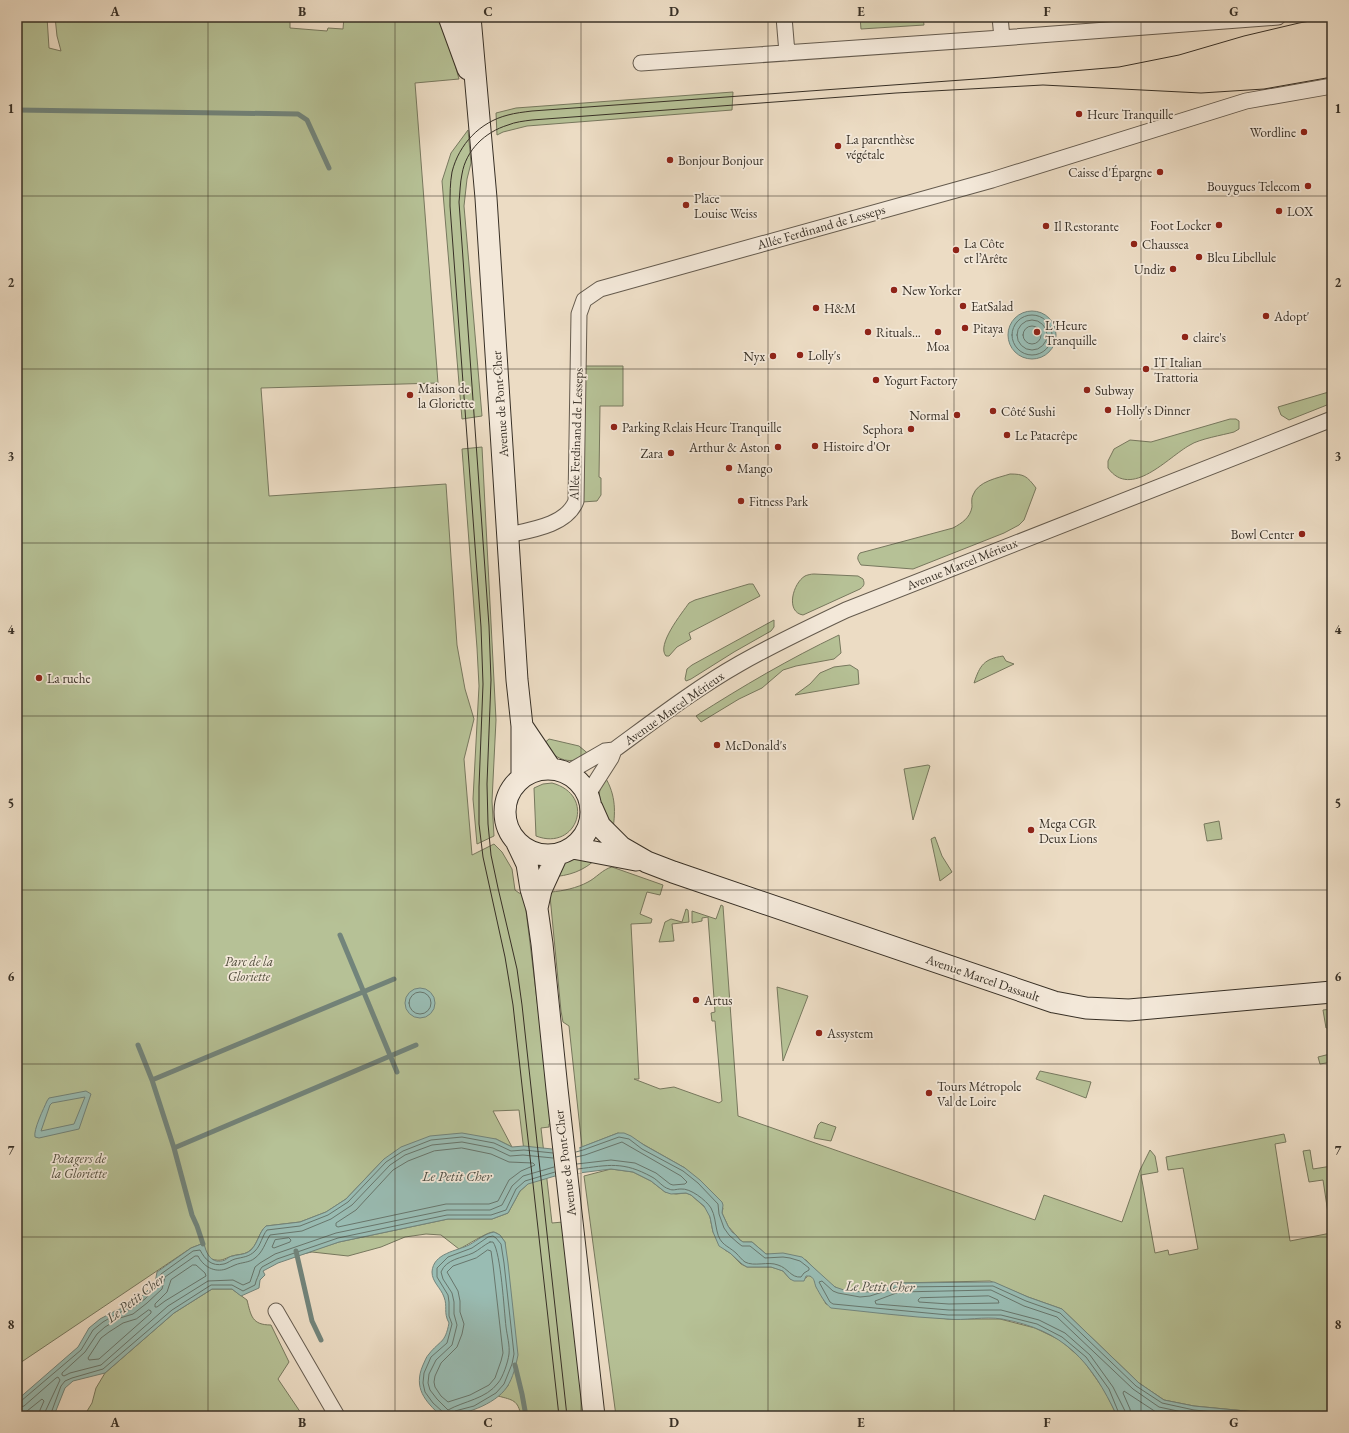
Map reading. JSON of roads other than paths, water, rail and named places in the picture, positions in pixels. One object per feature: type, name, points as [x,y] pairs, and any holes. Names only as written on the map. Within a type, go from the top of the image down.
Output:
[{"type":"main road","name":"Avenue de Pont-Cher","points":[[449,17],[468,70],[477,83]]},
{"type":"main road","name":"Avenue de Pont-Cher","points":[[470,17],[486,198],[517,680],[522,726],[522,778]]},
{"type":"main road","name":"Avenue de Pont-Cher","points":[[522,726],[559,771]]},
{"type":"main road","points":[[536,771],[559,771],[579,782],[590,801],[591,819],[588,830],[582,840],[565,851],[542,855],[529,851],[517,843],[510,833],[505,821],[507,797],[513,786],[522,778],[536,771]]},
{"type":"main road","name":"Avenue Marcel Dassault","points":[[590,801],[600,826],[621,847],[647,862],[1038,997],[1073,1006],[1106,1010],[1129,1010],[1332,992]]},
{"type":"main road","name":"Avenue de Pont-Cher","points":[[517,843],[527,864],[531,889],[537,909],[542,944],[560,1122],[594,1416]]},
{"type":"main road","name":"Avenue de Pont-Cher","points":[[537,909],[541,890],[565,851]]},
{"type":"main road","name":"Avenue Marcel Dassault","points":[[565,851],[647,862]]},
{"type":"street","points":[[784,17],[787,53]]},
{"type":"street","points":[[1000,17],[1002,38]]},
{"type":"street","points":[[641,64],[1278,17]]},
{"type":"street","name":"Allée Ferdinand de Lesseps","points":[[508,535],[558,521],[573,509],[576,501],[579,314],[584,300],[600,289],[992,180],[1246,101],[1332,86]]},
{"type":"street","name":"Avenue Marcel Mérieux","points":[[559,771],[605,751],[614,750],[697,690],[739,664],[787,638],[839,613],[1332,419]]},
{"type":"street","name":"Avenue Marcel Mérieux","points":[[590,801],[614,750]]},
{"type":"street","points":[[276,1311],[337,1416]]},
{"type":"water","points":[[1027,311],[1037,311],[1049,318],[1056,330],[1056,340],[1049,352],[1037,359],[1027,359],[1019,355],[1012,348],[1008,340],[1008,330],[1012,322],[1019,315]]},
{"type":"water","points":[[420,988],[430,993],[435,1003],[430,1013],[420,1018],[410,1013],[405,1003],[410,993]]},
{"type":"water","points":[[86,1091],[91,1094],[79,1129],[39,1138],[35,1137],[37,1124],[49,1098]],"holes":[[[85,1097],[74,1124],[41,1131],[52,1103]]]},
{"type":"water","name":"Le Petit Cher","points":[[462,1133],[496,1139],[512,1147],[524,1146],[552,1149],[579,1148],[618,1133],[624,1133],[685,1168],[700,1180],[722,1202],[722,1213],[728,1226],[740,1240],[743,1242],[752,1242],[766,1254],[783,1253],[802,1257],[835,1287],[847,1291],[870,1292],[897,1283],[994,1282],[1028,1297],[1062,1309],[1139,1383],[1164,1400],[1194,1406],[1297,1416],[1117,1416],[1097,1379],[1086,1364],[1059,1340],[1042,1331],[1024,1324],[995,1318],[954,1319],[903,1316],[831,1308],[823,1299],[812,1277],[806,1276],[804,1281],[794,1281],[790,1279],[783,1271],[771,1267],[747,1267],[719,1246],[713,1232],[710,1217],[704,1206],[691,1195],[686,1193],[671,1194],[665,1192],[651,1181],[633,1172],[611,1169],[555,1176],[528,1184],[520,1191],[508,1213],[492,1219],[448,1219],[339,1242],[278,1263],[263,1271],[265,1275],[260,1280],[259,1288],[241,1296],[232,1289],[212,1289],[174,1313],[105,1373],[73,1381],[65,1388],[55,1413],[52,1416],[17,1416],[17,1400],[78,1347],[89,1328],[100,1319],[117,1310],[129,1306],[142,1296],[155,1283],[157,1272],[191,1248],[204,1243],[210,1258],[217,1261],[225,1260],[231,1256],[247,1253],[251,1250],[266,1226],[300,1222],[326,1212],[346,1199],[384,1159],[401,1147],[430,1136]]},
{"type":"water","points":[[494,1232],[500,1235],[505,1242],[518,1355],[515,1367],[507,1387],[495,1399],[468,1412],[441,1416],[422,1394],[419,1381],[420,1373],[426,1358],[446,1335],[449,1323],[446,1316],[446,1304],[444,1297],[432,1276],[433,1266],[446,1254],[469,1245]]},
{"type":"waterway","points":[[17,110],[298,114],[307,120],[329,168]]},
{"type":"waterway","points":[[340,935],[397,1072]]},
{"type":"waterway","points":[[152,1080],[394,979]]},
{"type":"waterway","points":[[138,1045],[152,1080],[174,1148],[192,1215],[203,1244]]},
{"type":"waterway","points":[[174,1148],[416,1045]]},
{"type":"waterway","points":[[296,1251],[312,1321],[321,1340]]},
{"type":"waterway","points":[[515,1365],[526,1416]]},
{"type":"tram line","points":[[559,1416],[513,1005],[505,957],[483,857],[479,824],[483,684],[481,627],[450,206],[450,184],[452,172],[460,152],[472,136],[488,123],[508,115],[532,111],[990,78],[1119,67],[1179,55],[1244,36],[1332,17]]},
{"type":"tram line","points":[[567,1416],[522,1005],[517,969],[491,855],[488,824],[487,784],[491,680],[489,626],[459,202],[461,177],[468,157],[478,143],[492,132],[514,123],[532,120],[896,93],[1043,85],[1201,93],[1264,89],[1332,77]]},
{"type":"place","name":"Heure Tranquille","points":[[1079,114]]},
{"type":"place","name":"Wordline","points":[[1304,132]]},
{"type":"place","name":"La parenthèse végétale","points":[[838,146]]},
{"type":"place","name":"Bonjour Bonjour","points":[[670,160]]},
{"type":"place","name":"Caisse d'Épargne","points":[[1160,172]]},
{"type":"place","name":"Bouygues Telecom","points":[[1308,186]]},
{"type":"place","name":"Place Louise Weiss","points":[[686,205]]},
{"type":"place","name":"LOX","points":[[1279,211]]},
{"type":"place","name":"Foot Locker","points":[[1219,225]]},
{"type":"place","name":"Il Restorante","points":[[1046,226]]},
{"type":"place","name":"Chaussea","points":[[1134,244]]},
{"type":"place","name":"La Côte et l’Arête","points":[[956,250]]},
{"type":"place","name":"Bleu Libellule","points":[[1199,257]]},
{"type":"place","name":"Undiz","points":[[1173,269]]},
{"type":"place","name":"New Yorker","points":[[894,290]]},
{"type":"place","name":"EatSalad","points":[[963,306]]},
{"type":"place","name":"H&M","points":[[816,308]]},
{"type":"place","name":"Adopt'","points":[[1266,316]]},
{"type":"place","name":"Pitaya","points":[[965,328]]},
{"type":"place","name":"Rituals...","points":[[868,332]]},
{"type":"place","name":"Moa","points":[[938,332]]},
{"type":"place","name":"L'Heure Tranquille","points":[[1037,332]]},
{"type":"place","name":"claire's","points":[[1185,337]]},
{"type":"place","name":"Lolly's","points":[[800,355]]},
{"type":"place","name":"Nyx","points":[[773,356]]},
{"type":"place","name":"IT Italian Trattoria","points":[[1146,369]]},
{"type":"place","name":"Yogurt Factory","points":[[876,380]]},
{"type":"place","name":"Subway","points":[[1087,390]]},
{"type":"place","name":"Maison de la Gloriette","points":[[410,395]]},
{"type":"place","name":"Holly's Dinner","points":[[1108,410]]},
{"type":"place","name":"Côté Sushi","points":[[993,411]]},
{"type":"place","name":"Normal","points":[[957,415]]},
{"type":"place","name":"Parking Relais Heure Tranquille","points":[[614,427]]},
{"type":"place","name":"Sephora","points":[[911,429]]},
{"type":"place","name":"Le Patacrêpe","points":[[1007,435]]},
{"type":"place","name":"Histoire d'Or","points":[[815,446]]},
{"type":"place","name":"Arthur & Aston","points":[[778,447]]},
{"type":"place","name":"Zara","points":[[671,453]]},
{"type":"place","name":"Mango","points":[[729,468]]},
{"type":"place","name":"Fitness Park","points":[[741,501]]},
{"type":"place","name":"Bowl Center","points":[[1302,534]]},
{"type":"place","name":"La ruche","points":[[39,678]]},
{"type":"place","name":"McDonald's","points":[[717,745]]},
{"type":"place","name":"Mega CGR Deux Lions","points":[[1031,830]]},
{"type":"place","name":"Artus","points":[[696,1000]]},
{"type":"place","name":"Assystem","points":[[819,1033]]},
{"type":"place","name":"Tours Métropole Val de Loire","points":[[929,1093]]},
{"type":"park label","name":"Parc de la Gloriette","points":[[249,968]]},
{"type":"park label","name":"Potagers de la Gloriette","points":[[79,1166]]}]
